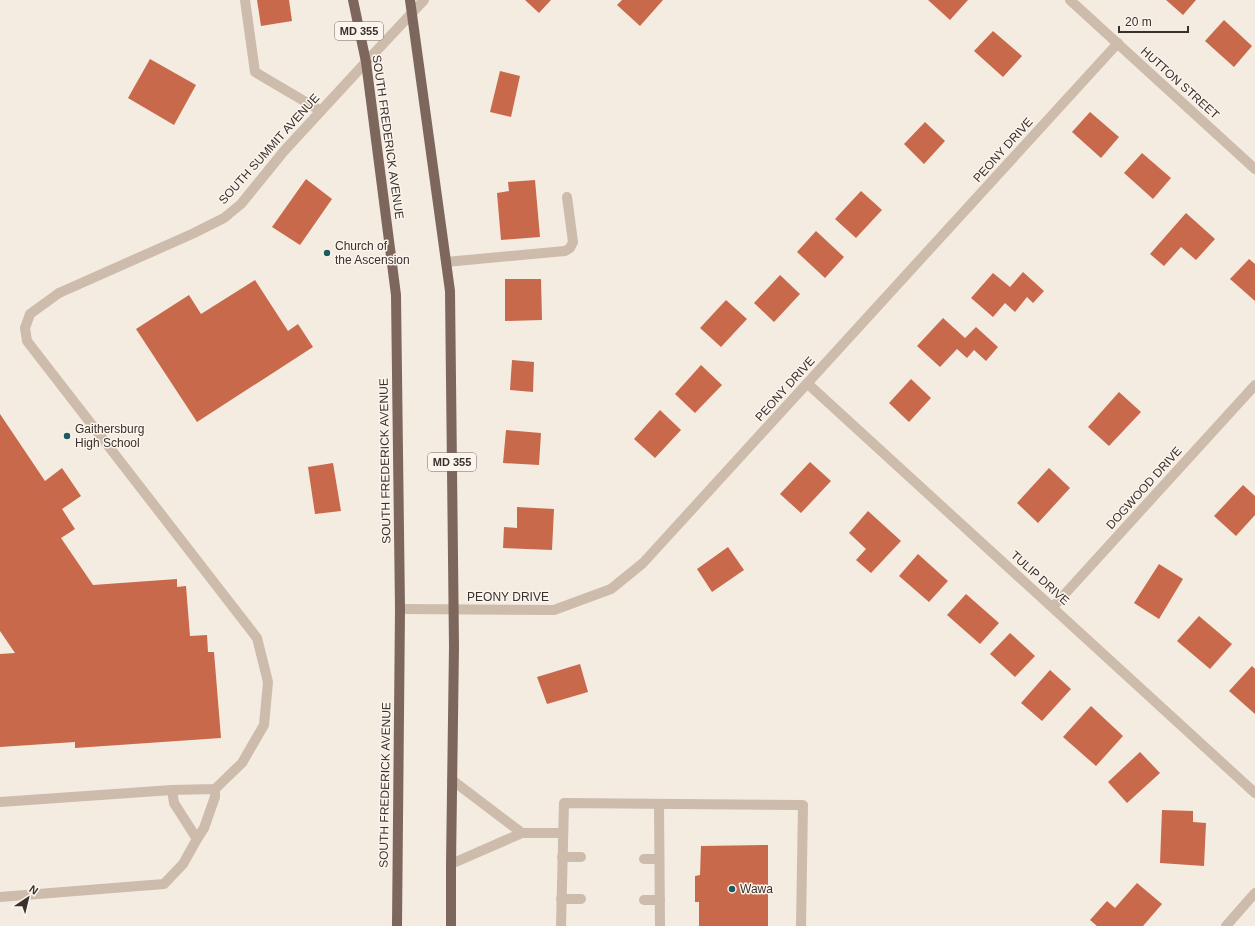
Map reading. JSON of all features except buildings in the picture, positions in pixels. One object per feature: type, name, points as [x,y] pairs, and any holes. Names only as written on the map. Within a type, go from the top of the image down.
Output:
[{"type":"main road","name":"SOUTH FREDERICK AVENUE","points":[[353,0],[366,62],[396,295],[400,609],[397,926]]},
{"type":"main road","name":"MD 355","points":[[410,0],[450,291],[454,609],[451,926]]},
{"type":"street","points":[[245,0],[255,72],[321,111]]},
{"type":"street","name":"SOUTH SUMMIT AVENUE","points":[[215,789],[242,763],[264,725],[268,682],[258,638],[27,341],[25,328],[30,314],[59,293],[192,234],[224,218],[241,204],[284,151],[424,0]]},
{"type":"street","name":"HUTTON STREET","points":[[1070,0],[1255,169]]},
{"type":"street","name":"PEONY DRIVE","points":[[400,609],[554,610],[611,589],[643,563],[1118,44]]},
{"type":"street","points":[[446,262],[565,251],[570,248],[573,242],[567,197]]},
{"type":"street","name":"TULIP DRIVE","points":[[808,384],[1255,793]]},
{"type":"street","name":"DOGWOOD DRIVE","points":[[1053,607],[1255,385]]},
{"type":"street","points":[[452,780],[522,832]]},
{"type":"street","points":[[0,802],[172,790],[215,789],[214,797],[204,828],[183,864],[164,884],[0,897]]},
{"type":"street","points":[[172,790],[174,804],[197,839]]},
{"type":"street","points":[[561,926],[562,833],[564,804],[659,804],[803,805],[801,926]]},
{"type":"street","points":[[659,804],[660,926]]},
{"type":"street","points":[[451,864],[522,832],[562,833]]},
{"type":"street","points":[[562,857],[581,858]]},
{"type":"street","points":[[644,859],[659,859]]},
{"type":"street","points":[[1226,926],[1255,893]]},
{"type":"street","points":[[561,899],[581,899]]},
{"type":"street","points":[[644,900],[660,900]]},
{"type":"place","name":"Church of the Ascension","points":[[327,253]]},
{"type":"place","name":"Gaithersburg High School","points":[[67,436]]},
{"type":"place","name":"Wawa","points":[[732,889]]}]
